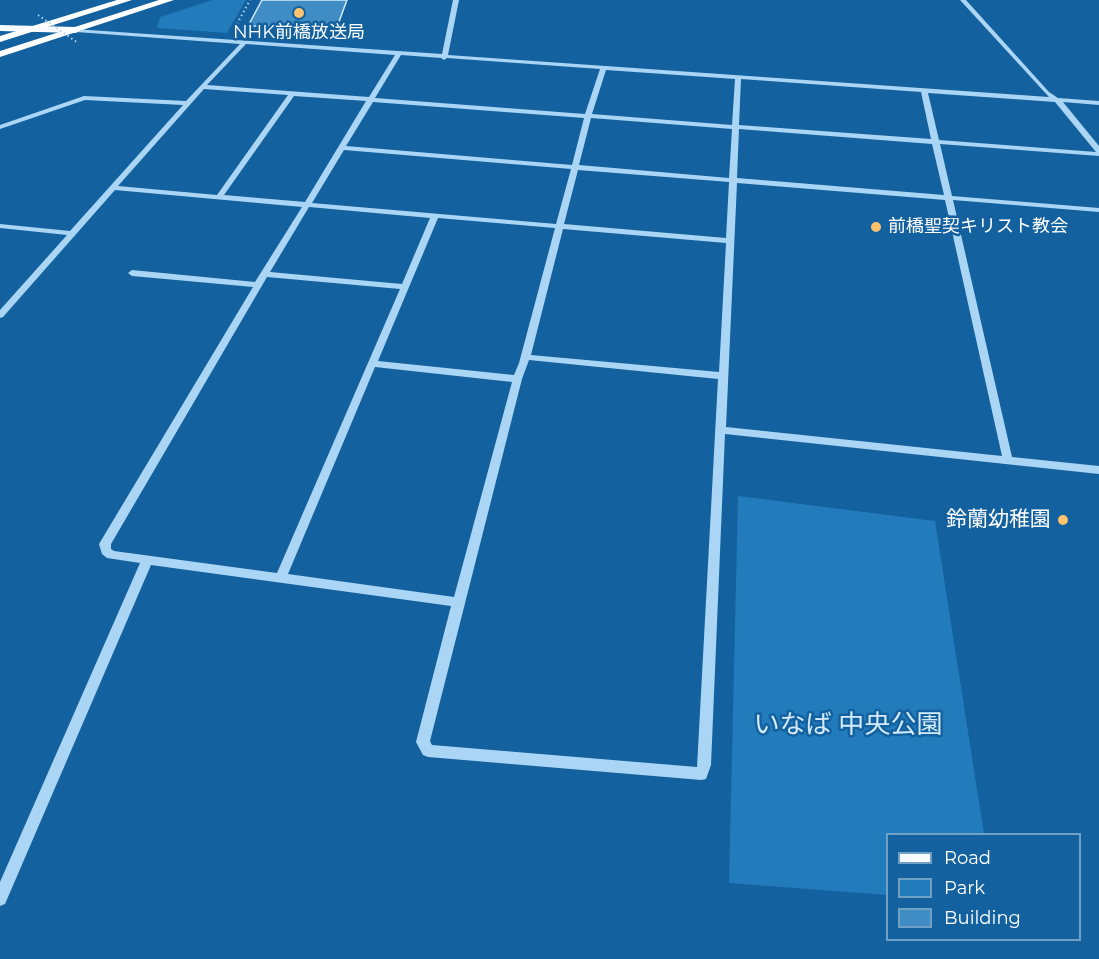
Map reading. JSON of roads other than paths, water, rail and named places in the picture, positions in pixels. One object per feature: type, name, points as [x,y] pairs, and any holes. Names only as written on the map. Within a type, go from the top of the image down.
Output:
[{"type":"highway","points":[[0,39],[127,0]]},
{"type":"highway","points":[[0,54],[169,0]]},
{"type":"main road","points":[[0,28],[76,30]]},
{"type":"street","points":[[444,58],[456,0]]},
{"type":"street","points":[[963,0],[1047,93],[1058,101],[1099,152]]},
{"type":"street","points":[[76,30],[243,44],[1099,104]]},
{"type":"street","points":[[0,315],[71,233],[243,44]]},
{"type":"street","points":[[398,55],[369,99],[105,544],[106,551],[111,555],[458,602]]},
{"type":"street","points":[[603,70],[588,116],[458,602],[423,742],[428,751],[701,774],[705,765],[738,77]]},
{"type":"street","points":[[202,87],[936,143],[1099,152]]},
{"type":"street","points":[[924,91],[1008,460]]},
{"type":"street","points":[[218,198],[292,94]]},
{"type":"street","points":[[0,127],[84,98],[187,104]]},
{"type":"street","points":[[341,148],[1099,210]]},
{"type":"street","points":[[113,188],[730,241]]},
{"type":"street","points":[[281,578],[374,364],[435,216]]},
{"type":"street","points":[[0,226],[71,233]]},
{"type":"street","points":[[132,273],[258,285]]},
{"type":"street","points":[[265,274],[404,287]]},
{"type":"street","points":[[525,357],[724,376]]},
{"type":"street","points":[[374,364],[517,379]]},
{"type":"street","points":[[722,430],[1099,470]]},
{"type":"street","points":[[0,899],[147,560]]},
{"type":"place","name":"NHK前橋放送局","points":[[299,13]]},
{"type":"place","name":"前橋聖契キリスト教会","points":[[876,227]]},
{"type":"place","name":"鈴蘭幼稚園","points":[[1063,520]]},
{"type":"park label","name":"いなば 中央公園","points":[[848,725]]}]
